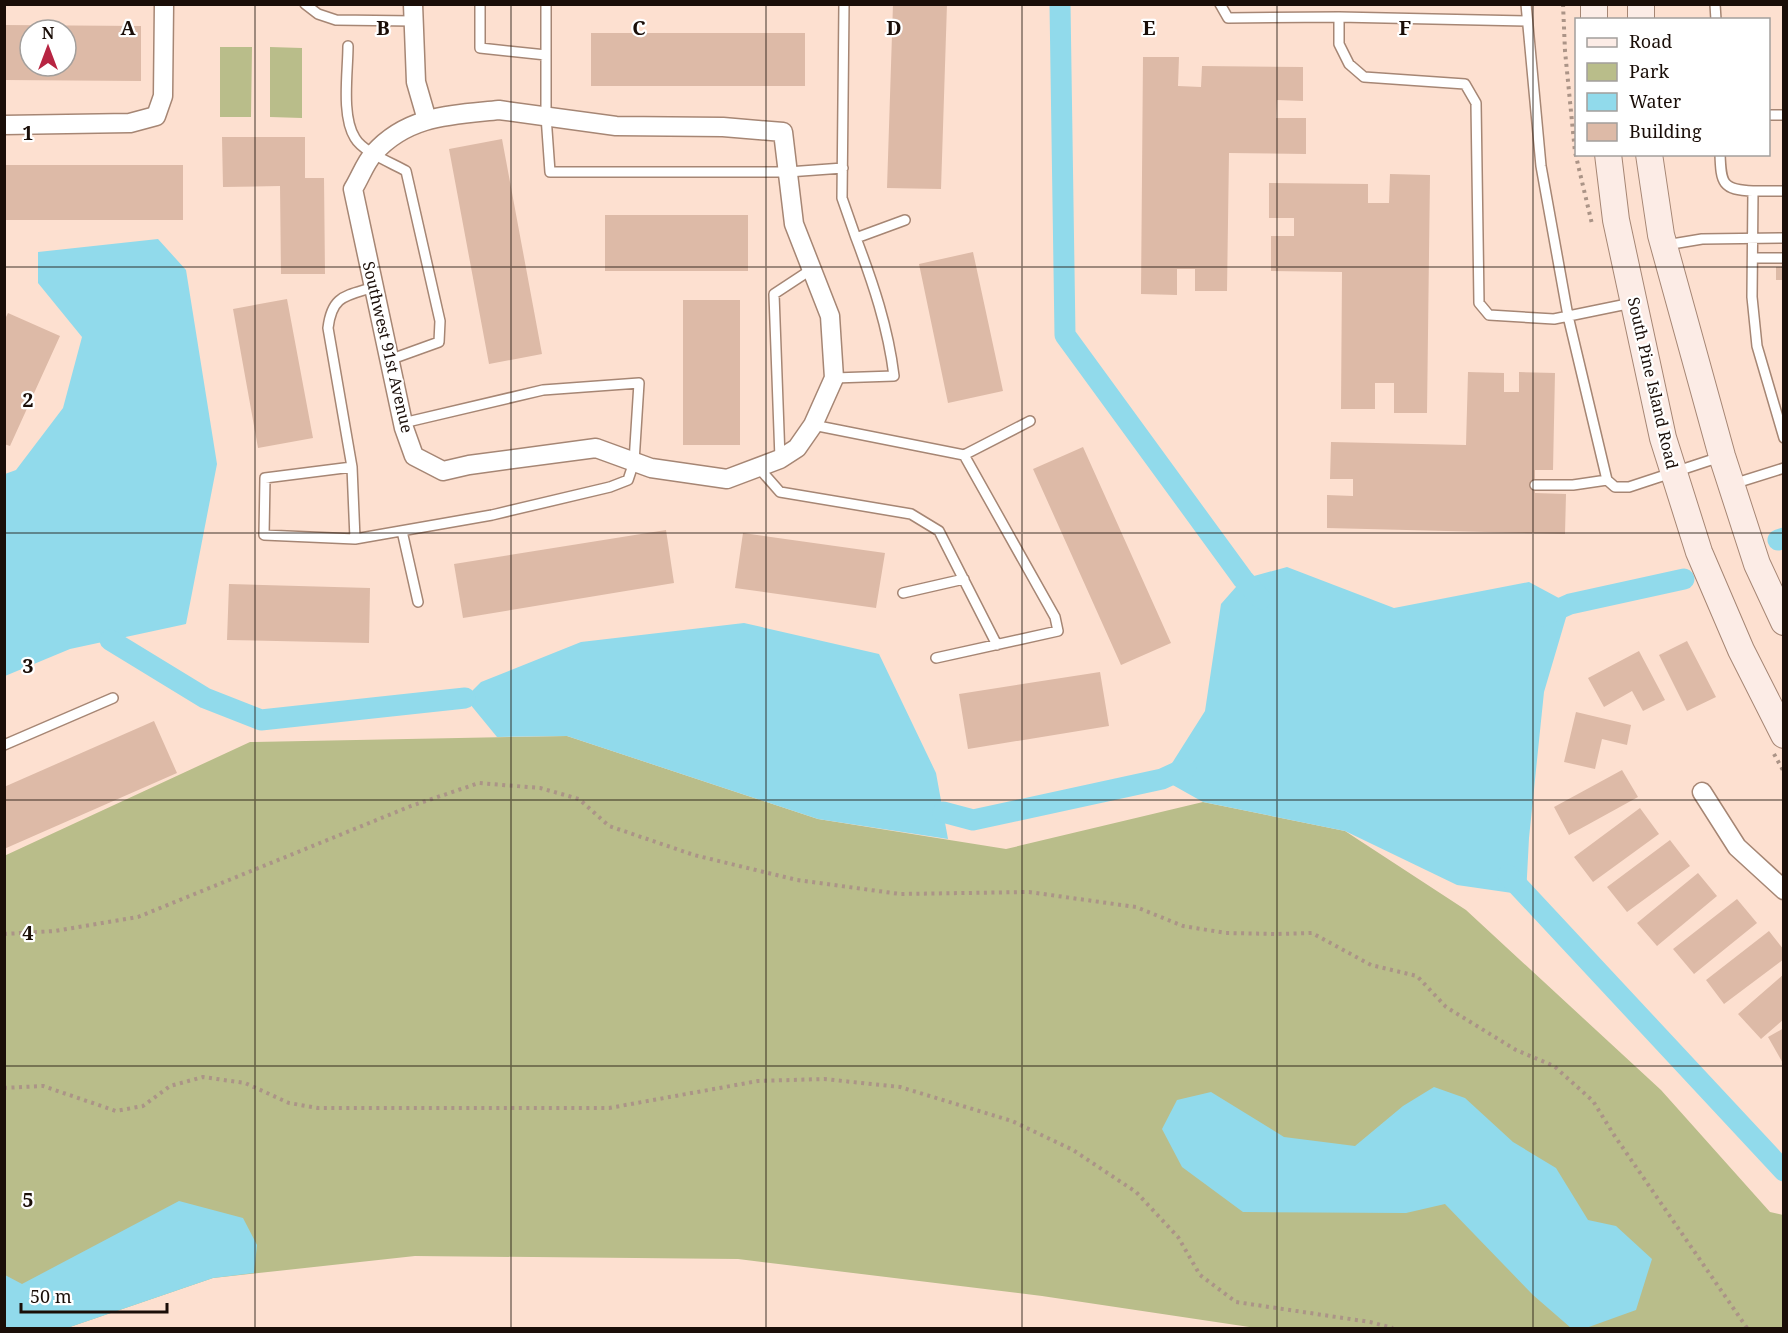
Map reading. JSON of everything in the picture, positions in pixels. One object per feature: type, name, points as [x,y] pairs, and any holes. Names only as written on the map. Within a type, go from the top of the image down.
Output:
[{"type":"main road","name":"South Pine Island Road","points":[[1608,156],[1616,220],[1663,438],[1673,472],[1699,552],[1741,650],[1784,735]]},
{"type":"main road","points":[[1649,156],[1664,246],[1722,456],[1757,564],[1784,622]]},
{"type":"street","points":[[4,125],[130,123],[156,116],[163,96],[164,4]]},
{"type":"street","points":[[413,13],[416,82],[427,120]]},
{"type":"street","name":"Southwest 91st Avenue","points":[[499,110],[546,116],[616,126],[723,127],[783,132],[794,224],[830,316],[834,378],[813,425],[797,448],[780,459],[727,479],[651,468],[596,448],[469,465],[443,471],[414,456],[403,423],[353,189],[373,154],[400,130],[436,116],[499,110]]},
{"type":"street","points":[[1702,792],[1737,847],[1784,890]]},
{"type":"lane","points":[[305,4],[318,14],[336,20],[413,13]]},
{"type":"lane","points":[[480,4],[480,48],[546,55]]},
{"type":"lane","points":[[546,4],[546,116],[550,171],[788,171],[843,168]]},
{"type":"lane","points":[[834,378],[894,376],[891,346],[874,285],[842,198],[844,4]]},
{"type":"lane","points":[[1220,4],[1228,18],[1340,17],[1527,21]]},
{"type":"lane","points":[[1526,4],[1541,166],[1568,316],[1607,480],[1615,487],[1629,487],[1722,456]]},
{"type":"lane","points":[[1340,17],[1339,44],[1349,64],[1364,77],[1465,84],[1476,103],[1479,303],[1489,315],[1554,319],[1634,302]]},
{"type":"lane","points":[[348,46],[347,118],[355,140],[373,154],[406,171],[440,321],[439,342],[390,360]]},
{"type":"lane","points":[[1720,156],[1720,177],[1725,185],[1735,191],[1784,191]]},
{"type":"lane","points":[[1753,191],[1752,297],[1757,346],[1784,438]]},
{"type":"lane","points":[[856,238],[905,220]]},
{"type":"lane","points":[[1664,246],[1702,238],[1784,238]]},
{"type":"lane","points":[[1753,258],[1784,258]]},
{"type":"lane","points":[[780,459],[774,294],[812,269]]},
{"type":"lane","points":[[355,539],[352,467],[328,328],[330,311],[342,298],[374,288]]},
{"type":"lane","points":[[352,467],[266,478],[264,535],[355,539],[492,515],[610,487],[628,480],[634,462],[639,383],[543,390],[403,423]]},
{"type":"lane","points":[[813,425],[964,455],[1030,421]]},
{"type":"lane","points":[[936,658],[1058,631],[1055,617],[964,455]]},
{"type":"lane","points":[[758,467],[780,492],[911,514],[939,531],[997,645]]},
{"type":"lane","points":[[1731,485],[1784,468]]},
{"type":"lane","points":[[1535,485],[1573,485],[1607,480]]},
{"type":"lane","points":[[402,531],[418,602]]},
{"type":"lane","points":[[903,593],[964,579]]},
{"type":"lane","points":[[4,745],[113,698]]},
{"type":"path","points":[[4,934],[55,931],[138,917],[400,810],[479,783],[540,788],[579,799],[609,826],[694,855],[797,880],[900,894],[1029,892],[1136,907],[1183,926],[1226,933],[1312,933],[1371,965],[1417,976],[1446,1007],[1515,1050],[1554,1066],[1593,1101],[1747,1329]]},
{"type":"path","points":[[4,1088],[43,1086],[116,1111],[143,1106],[170,1086],[203,1077],[245,1083],[289,1103],[318,1108],[609,1108],[758,1081],[824,1079],[900,1087],[1012,1121],[1073,1150],[1136,1192],[1178,1237],[1200,1275],[1236,1302],[1370,1322],[1393,1329]]},
{"type":"green space","points":[[220,47],[252,47],[251,117],[220,117]]},
{"type":"green space","points":[[270,47],[302,48],[302,118],[270,117]]},
{"type":"green space","points":[[567,736],[818,819],[1006,849],[1203,802],[1345,831],[1466,910],[1661,1090],[1770,1212],[1783,1215],[1783,1328],[1256,1328],[1042,1296],[738,1259],[415,1256],[213,1278],[67,1328],[5,1328],[4,856],[250,742]]},
{"type":"water","points":[[158,239],[186,270],[217,464],[186,624],[70,649],[5,676],[5,474],[16,470],[63,408],[82,337],[38,283],[38,252]]},
{"type":"water","points":[[1287,567],[1394,608],[1529,582],[1570,604],[1544,692],[1529,838],[1526,895],[1457,885],[1345,831],[1203,802],[1162,779],[1205,711],[1221,604],[1243,579]]},
{"type":"water","points":[[744,623],[879,654],[936,773],[948,839],[818,819],[567,736],[497,737],[465,698],[481,682],[581,642]]},
{"type":"water","points":[[1434,1087],[1465,1098],[1513,1142],[1556,1168],[1588,1220],[1616,1226],[1652,1259],[1636,1310],[1586,1328],[1571,1328],[1533,1295],[1445,1204],[1406,1213],[1243,1212],[1182,1167],[1162,1129],[1177,1100],[1211,1092],[1284,1137],[1355,1146],[1403,1106]]},
{"type":"water","points":[[179,1201],[243,1218],[257,1245],[254,1273],[213,1278],[67,1328],[5,1328],[5,1275],[22,1284]]},
{"type":"building","points":[[893,4],[947,4],[941,189],[887,188]]},
{"type":"building","points":[[4,25],[18,25],[18,78],[78,78],[78,26],[141,26],[141,81],[4,80]]},
{"type":"building","points":[[591,33],[805,33],[805,86],[591,86]]},
{"type":"building","points":[[1143,57],[1179,57],[1178,86],[1201,87],[1202,66],[1303,67],[1303,101],[1277,100],[1276,118],[1306,118],[1306,154],[1229,153],[1227,291],[1195,291],[1195,269],[1177,269],[1177,295],[1141,294]]},
{"type":"building","points":[[222,137],[305,137],[305,178],[324,178],[325,274],[281,274],[280,186],[223,187]]},
{"type":"building","points":[[502,139],[542,354],[489,364],[449,149]]},
{"type":"building","points":[[4,165],[183,165],[183,220],[4,220]]},
{"type":"building","points":[[1390,174],[1430,175],[1427,413],[1394,413],[1394,383],[1375,383],[1375,409],[1341,409],[1342,272],[1271,271],[1271,236],[1294,236],[1294,218],[1269,218],[1269,183],[1368,184],[1368,203],[1389,203]]},
{"type":"building","points":[[605,215],[748,215],[748,271],[605,271]]},
{"type":"building","points":[[973,252],[1003,391],[948,403],[919,264]]},
{"type":"building","points":[[1776,267],[1784,267],[1784,280],[1776,280]]},
{"type":"building","points":[[287,299],[313,438],[258,448],[233,309]]},
{"type":"building","points":[[683,300],[740,300],[740,445],[683,445]]},
{"type":"building","points":[[8,313],[60,336],[10,446],[4,444],[4,321]]},
{"type":"building","points":[[1468,372],[1504,373],[1504,392],[1519,392],[1519,372],[1555,373],[1553,470],[1535,470],[1535,493],[1566,494],[1565,534],[1327,528],[1327,495],[1353,496],[1353,479],[1330,479],[1331,442],[1466,445]]},
{"type":"building","points":[[1083,447],[1171,643],[1121,665],[1033,469]]},
{"type":"building","points":[[666,530],[674,583],[463,618],[454,564]]},
{"type":"building","points":[[743,533],[885,553],[876,608],[735,588]]},
{"type":"building","points":[[229,584],[370,588],[369,643],[227,640]]},
{"type":"building","points":[[1687,641],[1716,697],[1687,711],[1659,655]]},
{"type":"building","points":[[1639,651],[1665,700],[1643,711],[1632,691],[1604,707],[1588,678]]},
{"type":"building","points":[[1100,672],[1109,726],[968,749],[959,694]]},
{"type":"building","points":[[1576,712],[1631,725],[1627,745],[1602,739],[1595,769],[1564,762]]},
{"type":"building","points":[[154,721],[177,773],[4,849],[4,787]]},
{"type":"building","points":[[1622,770],[1638,797],[1569,835],[1554,807]]},
{"type":"building","points":[[1640,808],[1659,834],[1593,882],[1574,857]]},
{"type":"building","points":[[1670,840],[1690,866],[1627,912],[1607,887]]},
{"type":"building","points":[[1698,873],[1717,896],[1657,946],[1637,923]]},
{"type":"building","points":[[1737,899],[1757,923],[1694,974],[1673,949]]},
{"type":"building","points":[[1769,931],[1784,950],[1784,959],[1724,1004],[1706,980]]},
{"type":"building","points":[[1784,974],[1784,1019],[1761,1039],[1738,1014]]},
{"type":"building","points":[[1784,1028],[1784,1065],[1768,1037]]},
{"type":"waterway","points":[[1060,4],[1065,335],[1243,579],[1261,599]]},
{"type":"waterway","points":[[1778,540],[1784,538]]},
{"type":"waterway","points":[[1543,616],[1570,604],[1684,579]]},
{"type":"waterway","points":[[110,640],[205,698],[261,720],[465,698]]},
{"type":"waterway","points":[[943,812],[973,820],[1162,779],[1186,768]]},
{"type":"waterway","points":[[1508,875],[1784,1171]]}]
